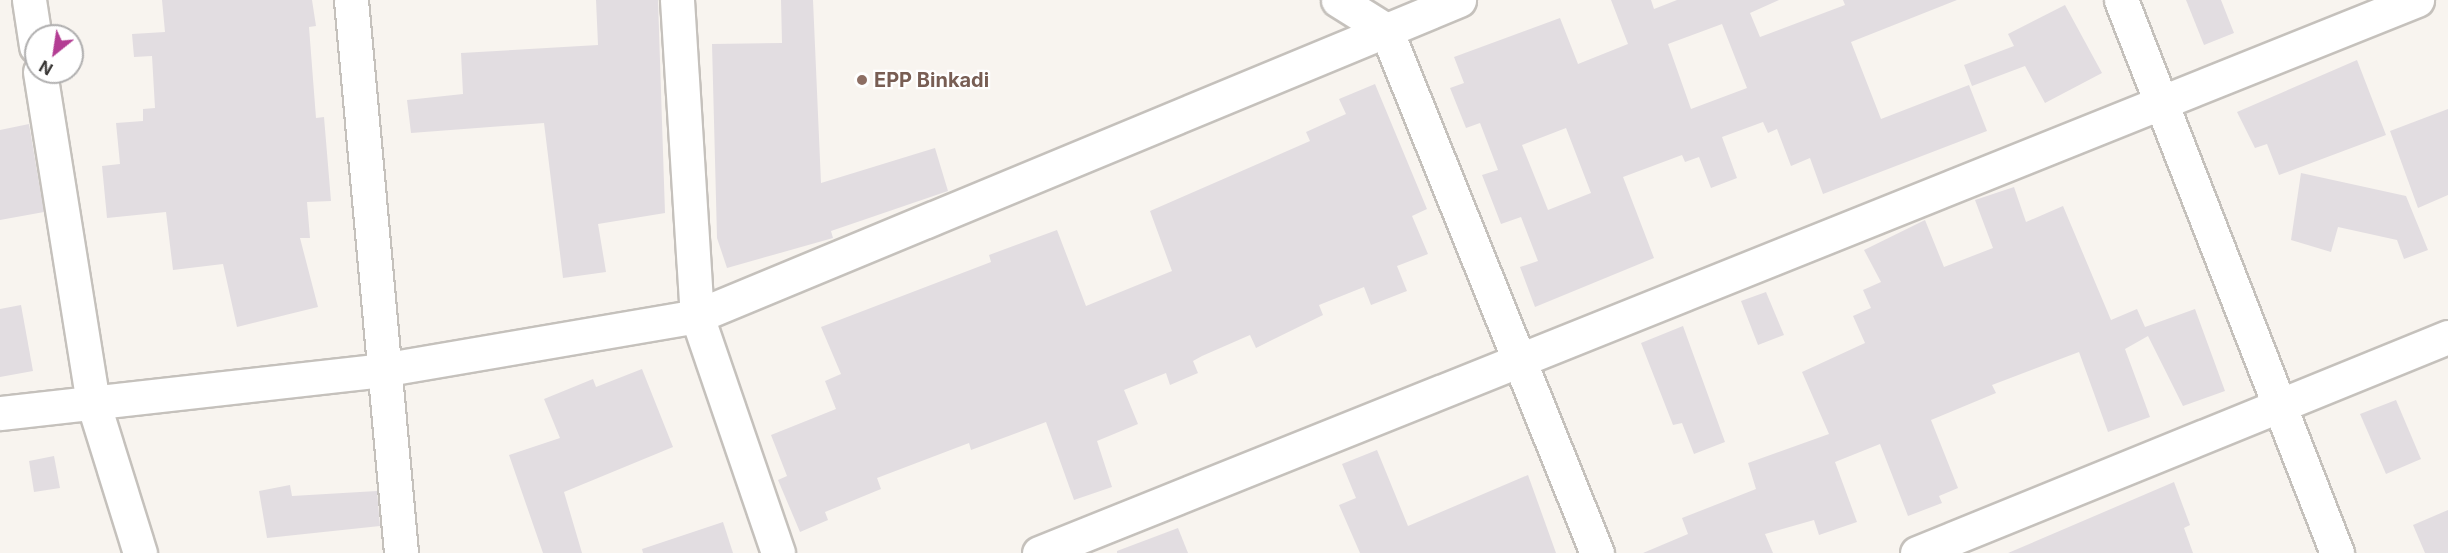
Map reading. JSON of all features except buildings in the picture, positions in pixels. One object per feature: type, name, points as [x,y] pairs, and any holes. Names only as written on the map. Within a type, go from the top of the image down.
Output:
[{"type":"street","points":[[29,0],[33,24]]},
{"type":"street","points":[[351,0],[382,370],[402,553]]},
{"type":"street","points":[[677,0],[697,316],[778,553]]},
{"type":"street","points":[[1338,0],[1386,30],[1522,362],[1597,553]]},
{"type":"street","points":[[0,413],[382,370],[697,316],[1459,0]]},
{"type":"street","points":[[2121,0],[2337,553]]},
{"type":"street","points":[[1039,553],[2161,106],[2417,0]]},
{"type":"street","points":[[42,84],[93,402],[140,553]]},
{"type":"street","points":[[1917,553],[2277,404],[2448,337]]},
{"type":"place","name":"EPP Binkadi","points":[[862,80]]}]
